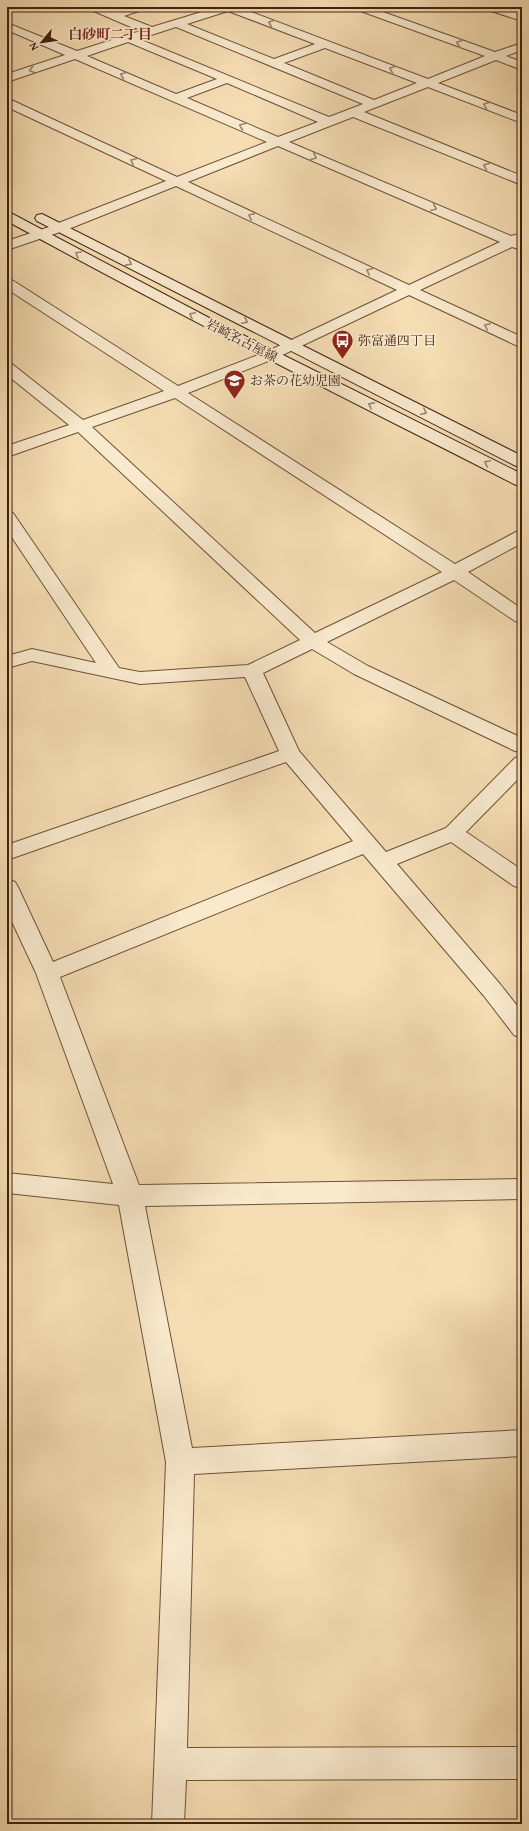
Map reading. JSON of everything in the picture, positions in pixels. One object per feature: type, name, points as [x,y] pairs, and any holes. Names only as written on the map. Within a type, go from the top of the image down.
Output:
[{"type":"street","points":[[93,7],[150,31]]},
{"type":"street","points":[[113,16],[141,7]]},
{"type":"street","points":[[7,78],[128,38],[229,7],[522,119]]},
{"type":"street","points":[[359,7],[522,66]]},
{"type":"street","points":[[489,7],[522,18]]},
{"type":"street","points":[[176,23],[374,104]]},
{"type":"street","points":[[7,26],[278,142],[519,241]]},
{"type":"street","points":[[128,38],[330,122]]},
{"type":"street","points":[[274,63],[326,44]]},
{"type":"street","points":[[7,246],[43,234],[522,46]]},
{"type":"street","points":[[176,98],[228,79]]},
{"type":"street","points":[[7,102],[522,343]]},
{"type":"street","points":[[353,112],[522,181]]},
{"type":"street","name":"岩崎名古屋線","points":[[7,201],[61,227],[138,268],[522,462]]},
{"type":"street","name":"岩崎名古屋線","points":[[7,215],[114,274],[522,481]]},
{"type":"street","points":[[7,452],[177,392],[271,355],[409,290],[519,241]]},
{"type":"street","points":[[7,282],[456,572],[522,617]]},
{"type":"street","points":[[7,367],[81,426],[313,642],[361,670],[522,746]]},
{"type":"street","points":[[7,517],[112,672]]},
{"type":"street","points":[[7,662],[32,655],[140,678],[252,671],[456,572],[522,536]]},
{"type":"street","points":[[252,671],[290,754],[487,984],[522,1029]]},
{"type":"street","points":[[7,853],[290,754]]},
{"type":"street","points":[[382,862],[453,833],[522,763]]},
{"type":"street","points":[[453,833],[522,881]]},
{"type":"street","points":[[47,973],[367,844]]},
{"type":"street","points":[[7,887],[47,973],[130,1196],[180,1462],[168,1824]]},
{"type":"street","points":[[7,1183],[130,1196],[522,1189]]},
{"type":"street","points":[[180,1462],[522,1443]]},
{"type":"street","points":[[170,1764],[522,1763]]},
{"type":"place","name":"弥富通四丁目","points":[[342,360]]},
{"type":"place","name":"お茶の花幼児園","points":[[234,400]]},
{"type":"district","name":"白砂町二丁目","points":[[110,34]]}]
